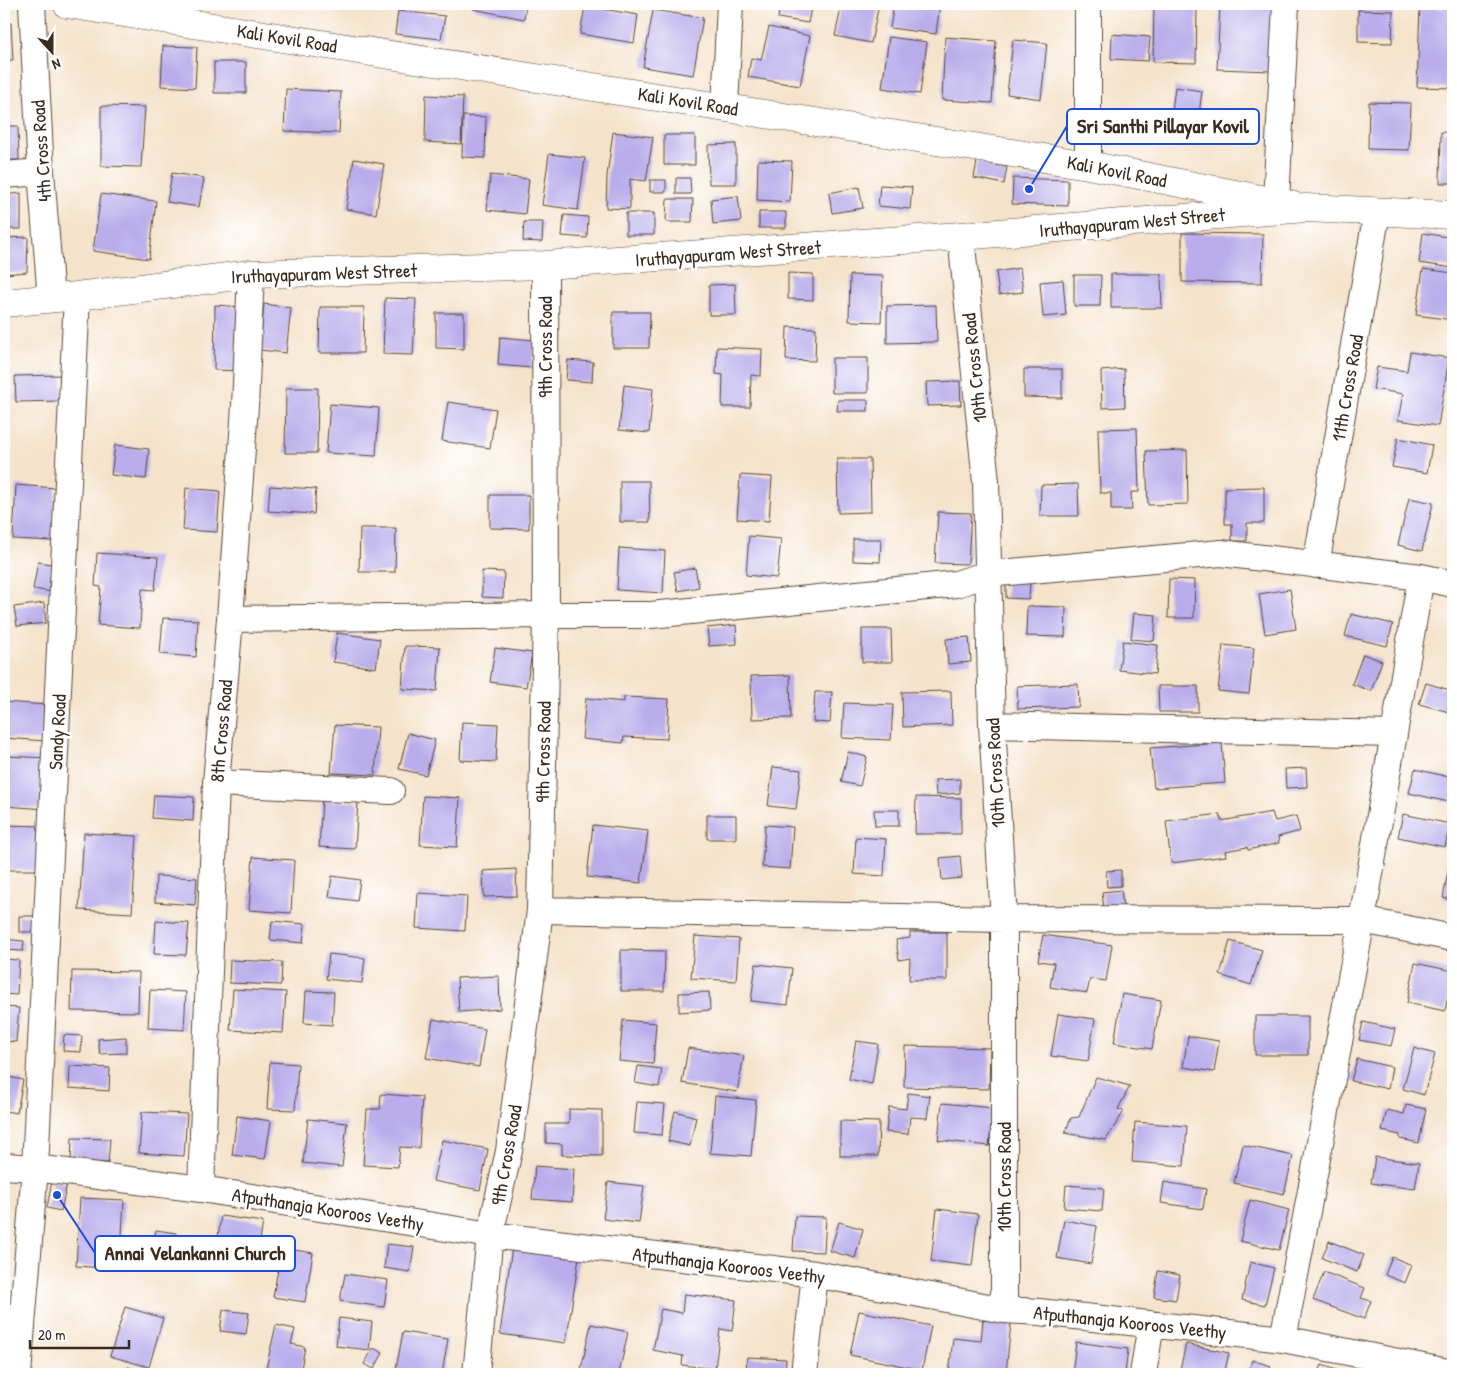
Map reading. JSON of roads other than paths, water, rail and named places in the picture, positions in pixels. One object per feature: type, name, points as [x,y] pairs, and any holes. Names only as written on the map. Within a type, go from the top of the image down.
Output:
[{"type":"main road","name":"Kali Kovil Road","points":[[67,4],[1088,165],[1306,208]]},
{"type":"main road","name":"Iruthayapuram West Street","points":[[4,303],[252,274],[545,265],[961,236],[1306,208],[1453,216]]},
{"type":"street","name":"4th Cross Road","points":[[32,4],[41,172],[64,297]]},
{"type":"street","points":[[725,107],[730,4]]},
{"type":"street","points":[[1088,4],[1088,165]]},
{"type":"street","points":[[1276,202],[1286,4]]},
{"type":"street","points":[[4,175],[41,172]]},
{"type":"street","name":"11th Cross Road","points":[[1316,565],[1377,212]]},
{"type":"street","name":"10th Cross Road","points":[[961,236],[986,482],[992,725],[1004,919],[1004,1310]]},
{"type":"street","name":"9th Cross Road","points":[[476,1374],[490,1235],[509,1151],[540,910],[546,614],[545,265]]},
{"type":"street","name":"8th Cross Road","points":[[200,1189],[216,782],[230,619],[252,274]]},
{"type":"street","name":"Sandy Road","points":[[18,1374],[35,1168],[64,297]]},
{"type":"street","points":[[230,619],[546,614],[651,615],[956,584],[988,574],[1221,554],[1421,577],[1453,584]]},
{"type":"street","points":[[1282,1339],[1362,920],[1421,577]]},
{"type":"street","points":[[992,725],[1393,734]]},
{"type":"street","points":[[216,782],[392,792]]},
{"type":"street","points":[[540,910],[1004,919],[1362,920],[1453,938]]},
{"type":"street","name":"Atputhanaja Kooroos Veethy","points":[[4,1166],[35,1168],[200,1189],[490,1235],[815,1274],[1004,1310],[1039,1312],[1282,1339],[1453,1373]]},
{"type":"street","points":[[804,1374],[815,1274]]},
{"type":"street","points":[[1143,1374],[1151,1324]]},
{"type":"place","name":"Sri Santhi Pillayar Kovil","points":[[1029,189]]},
{"type":"place","name":"Annai Velankanni Church","points":[[57,1195]]}]
